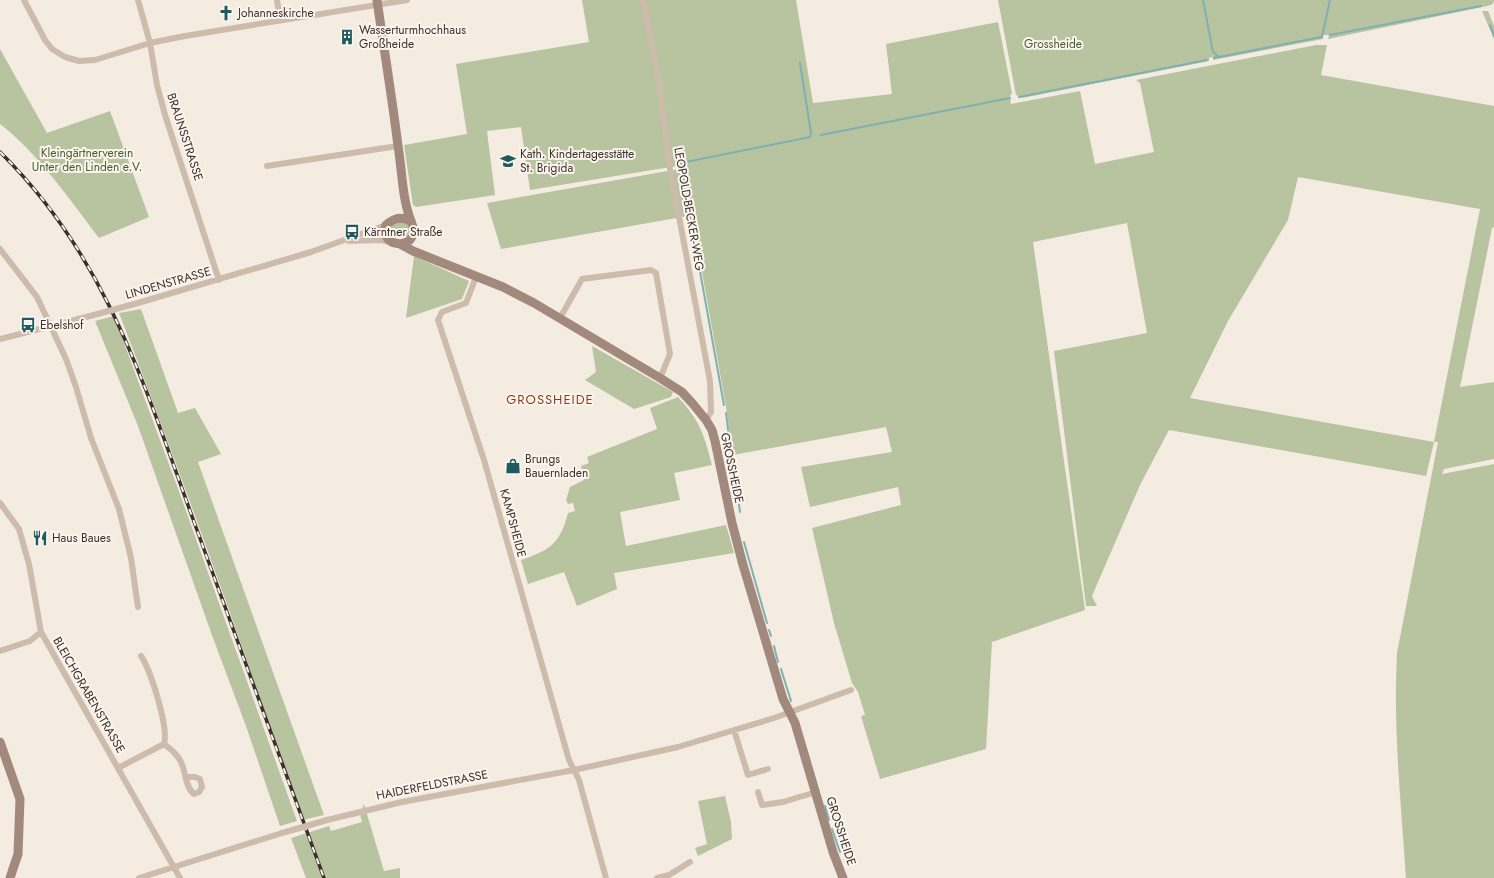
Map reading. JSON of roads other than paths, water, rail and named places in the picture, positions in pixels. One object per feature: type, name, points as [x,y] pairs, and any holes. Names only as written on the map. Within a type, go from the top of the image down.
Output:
[{"type":"street","points":[[24,0],[45,40],[52,49],[65,57],[79,61],[95,60],[150,42],[378,2],[407,0]]},
{"type":"street","name":"BRAUNSSTRASSE","points":[[138,0],[150,42],[157,85],[165,115],[219,280]]},
{"type":"street","points":[[277,0],[280,20]]},
{"type":"street","name":"LEOPOLD-BECKER-WEG","points":[[643,0],[659,82],[670,169],[710,381],[711,412],[706,420]]},
{"type":"street","points":[[378,2],[405,197],[410,221],[414,229],[412,239],[416,248],[423,254]]},
{"type":"street","points":[[266,166],[398,146]]},
{"type":"street","points":[[405,197],[395,218],[386,225],[385,234],[396,243],[407,242],[412,239]]},
{"type":"street","points":[[395,218],[404,218],[410,221]]},
{"type":"street","name":"LINDENSTRASSE","points":[[0,339],[90,316],[219,280],[341,242],[386,225]]},
{"type":"street","name":"LINDENSTRASSE","points":[[341,242],[372,240],[396,243]]},
{"type":"street","name":"GROSSHEIDE","points":[[396,243],[503,287],[560,318],[572,327],[682,392],[706,420],[716,441],[732,522],[743,565],[789,713],[795,723],[833,852],[843,878]]},
{"type":"street","points":[[0,249],[37,297],[76,387],[91,438],[119,509],[131,558],[138,607]]},
{"type":"street","points":[[560,318],[582,279],[652,270],[656,273],[670,354],[660,378]]},
{"type":"street","name":"KAMPSHEIDE","points":[[476,277],[466,303],[442,312],[438,320],[484,460],[569,760],[579,780],[606,878]]},
{"type":"street","name":"BLEICHGRABENSTRASSE","points":[[0,503],[10,514],[19,529],[29,564],[41,632],[180,878]]},
{"type":"street","name":"BLEICHGRABENSTRASSE","points":[[0,651],[30,641],[41,632]]},
{"type":"street","points":[[141,656],[148,666],[156,693],[166,736],[164,744],[175,752],[182,763],[186,777]]},
{"type":"street","name":"HAIDERFELDSTRASSE","points":[[139,878],[327,820],[402,802],[574,770],[678,747],[789,713],[851,690]]},
{"type":"street","points":[[734,730],[748,775],[768,769]]},
{"type":"street","points":[[0,742],[20,799],[18,854],[10,878]]},
{"type":"street","name":"BLEICHGRABENSTRASSE","points":[[118,768],[164,744]]},
{"type":"street","name":"GROSSHEIDE","points":[[758,792],[762,805],[783,802],[816,792]]},
{"type":"street","points":[[657,878],[668,875],[690,862]]},
{"type":"waterway","points":[[1203,0],[1213,52],[1219,57]]},
{"type":"waterway","points":[[1322,37],[1330,0]]},
{"type":"waterway","points":[[1330,35],[1481,6]]},
{"type":"waterway","points":[[1490,25],[1494,36]]},
{"type":"waterway","points":[[1214,58],[1321,37]]},
{"type":"waterway","points":[[1019,97],[1207,60]]},
{"type":"waterway","points":[[677,147],[681,163],[810,137],[811,133],[800,63]]},
{"type":"waterway","points":[[821,135],[1010,98]]},
{"type":"waterway","points":[[682,171],[724,405]]},
{"type":"waterway","points":[[726,413],[733,469]]},
{"type":"waterway","points":[[735,476],[740,512]]},
{"type":"waterway","points":[[744,542],[767,623]]},
{"type":"waterway","points":[[769,630],[771,636]]},
{"type":"waterway","points":[[774,646],[778,662]]},
{"type":"waterway","points":[[781,669],[791,701]]},
{"type":"waterway","points":[[825,806],[829,820]]},
{"type":"waterway","points":[[832,829],[840,852]]},
{"type":"railway","points":[[0,152],[38,193],[70,237],[97,282],[120,329],[160,427],[324,878]]},
{"type":"place","name":"Johanneskirche","points":[[226,13]]},
{"type":"place","name":"Wasserturmhochhaus Großheide","points":[[347,37]]},
{"type":"place","name":"Kath. Kindertagesstätte St. Brigida","points":[[508,161]]},
{"type":"place","name":"Kärntner Straße","points":[[352,232]]},
{"type":"place","name":"Ebelshof","points":[[28,325]]},
{"type":"place","name":"Brungs Bauernladen","points":[[513,466]]},
{"type":"place","name":"Haus Baues","points":[[40,538]]},
{"type":"district","name":"GROSSHEIDE","points":[[550,399]]},
{"type":"park label","name":"Grossheide","points":[[1053,44]]},
{"type":"park label","name":"Kleingärtnerverein Unter den Linden e.V.","points":[[87,160]]}]
